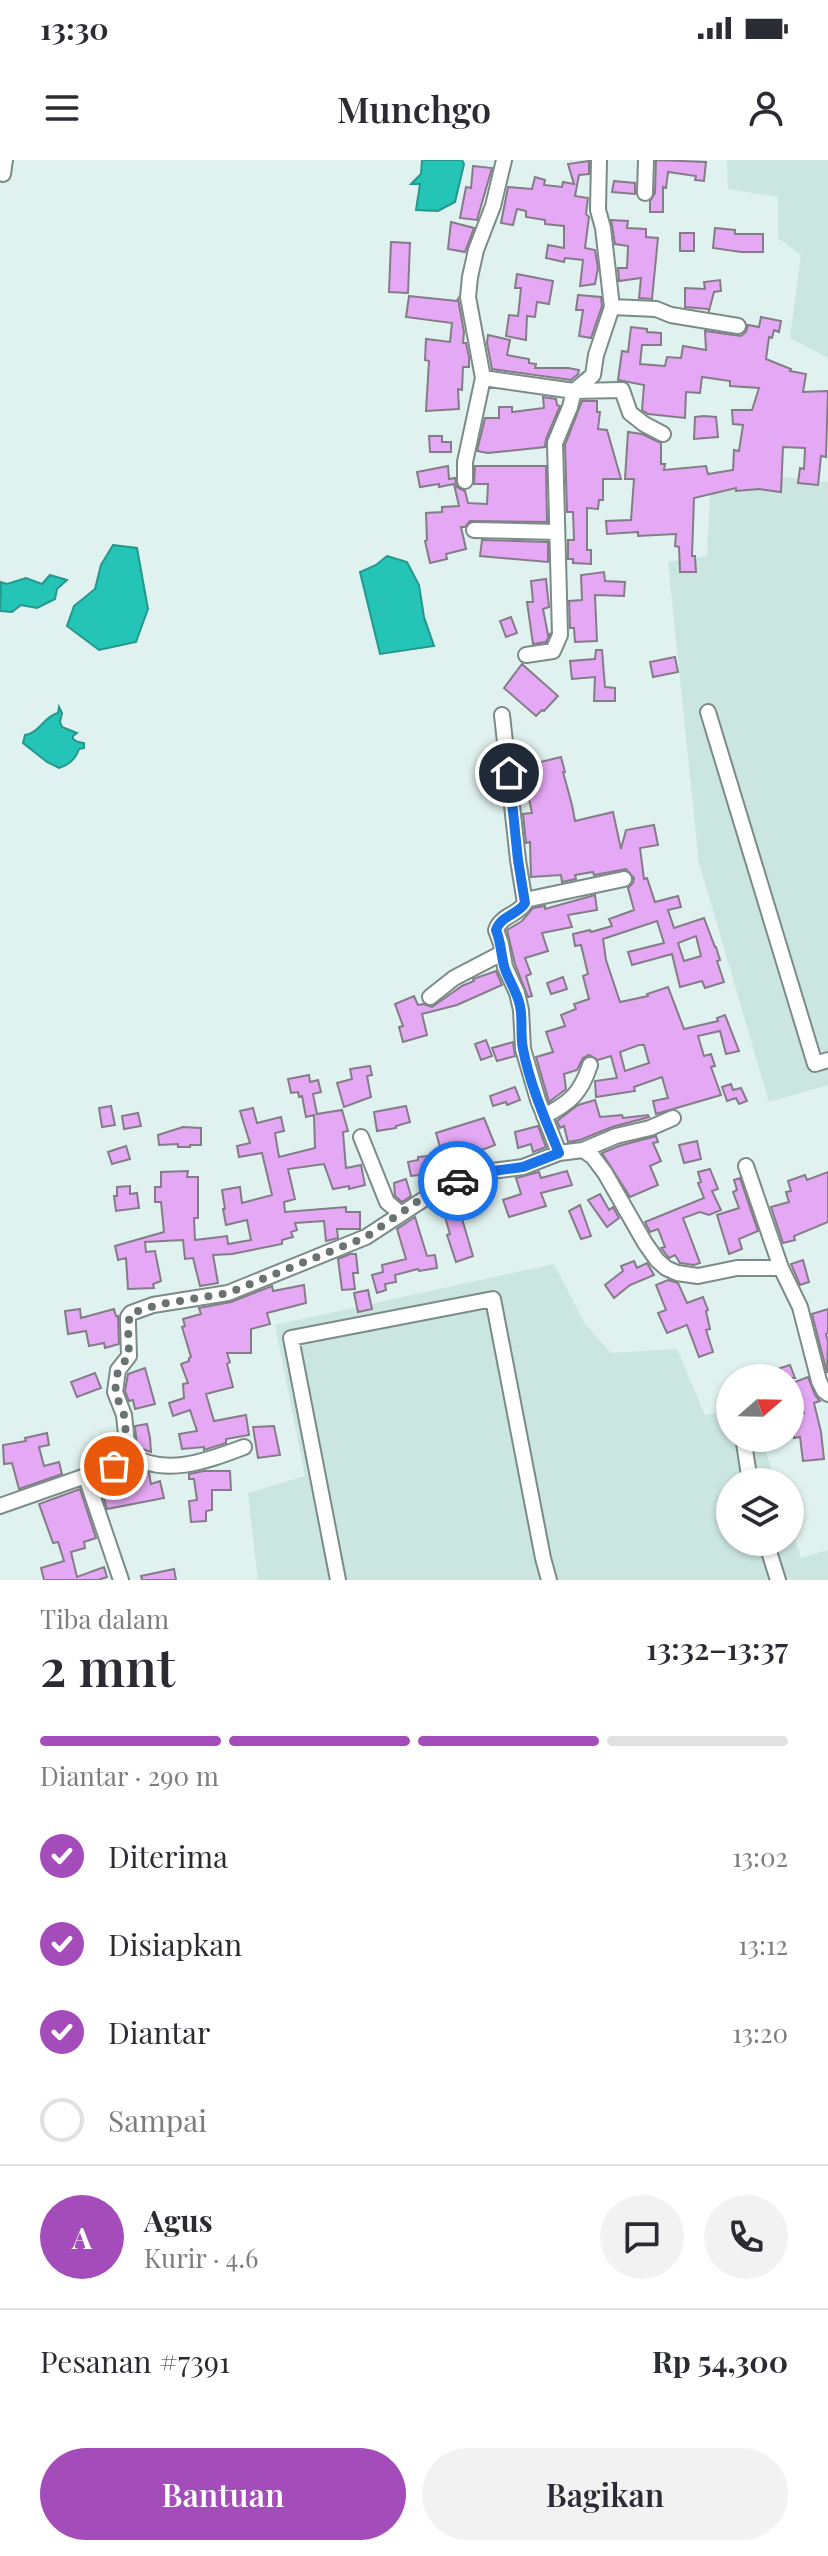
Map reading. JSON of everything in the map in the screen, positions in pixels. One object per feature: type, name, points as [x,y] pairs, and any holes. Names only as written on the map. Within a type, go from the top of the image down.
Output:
[{"type":"street","points":[[465,481],[465,462],[483,378],[468,297],[470,277],[504,160]]},
{"type":"street","points":[[526,655],[553,651],[560,635],[555,443],[574,391],[593,375],[596,355],[612,307],[598,210],[599,160]]},
{"type":"street","points":[[645,193],[646,160]]},
{"type":"street","points":[[612,307],[656,309],[671,315],[738,326]]},
{"type":"street","points":[[483,378],[574,391],[622,390],[630,413],[663,434]]},
{"type":"street","points":[[474,530],[557,532]]},
{"type":"street","points":[[708,712],[815,1064],[828,1060]]},
{"type":"street","points":[[502,715],[525,900],[524,907],[498,925],[496,930],[505,967],[521,1010],[523,1049],[559,1153]]},
{"type":"street","points":[[525,900],[624,879]]},
{"type":"street","points":[[430,997],[454,978],[502,953]]},
{"type":"street","points":[[544,1116],[577,1094],[590,1065]]},
{"type":"street","points":[[244,1447],[210,1460],[161,1467],[141,1463],[128,1453],[124,1415],[115,1392],[118,1370],[129,1356],[128,1324],[131,1313],[161,1304],[228,1293],[366,1237],[441,1188],[477,1173],[523,1167],[559,1153],[583,1150],[673,1118]]},
{"type":"street","points":[[361,1137],[387,1202],[401,1214]]},
{"type":"street","points":[[583,1150],[605,1173],[645,1243],[666,1268],[698,1276],[737,1268],[781,1268]]},
{"type":"street","points":[[746,1166],[781,1268],[800,1307],[819,1381],[828,1394]]},
{"type":"street","points":[[338,1580],[291,1338],[493,1299],[549,1580]]},
{"type":"street","points":[[0,1506],[114,1466],[128,1453]]},
{"type":"street","points":[[86,1477],[121,1580]]},
{"type":"street","points":[[770,1556],[778,1580]]},
{"type":"shaded area","points":[[727,160],[828,160],[828,358],[790,338],[801,255],[778,238],[778,197],[728,189]]},
{"type":"shaded area","points":[[754,474],[828,482],[828,1085],[769,1102],[699,863],[668,562],[707,556],[711,479]]},
{"type":"shaded area","points":[[554,1264],[585,1324],[611,1353],[677,1349],[705,1415],[716,1413],[716,1452],[766,1452],[771,1468],[716,1468],[716,1556],[801,1558],[828,1550],[828,1580],[258,1580],[248,1493],[305,1476],[275,1325]]},
{"type":"water","points":[[422,160],[462,160],[464,164],[455,202],[438,211],[416,210],[420,184],[411,184],[421,174]]},
{"type":"water","points":[[113,545],[137,548],[148,609],[136,642],[99,650],[67,626],[74,606],[95,589],[101,565]]},
{"type":"water","points":[[387,556],[407,562],[419,585],[424,617],[434,646],[380,654],[360,572]]},
{"type":"water","points":[[50,575],[67,580],[57,589],[55,599],[37,608],[21,605],[12,612],[0,611],[1,582],[7,584],[26,578],[42,584]]},
{"type":"water","points":[[59,707],[62,727],[77,733],[73,739],[84,743],[84,748],[79,749],[72,761],[59,768],[23,743],[25,735],[58,713]]},
{"type":"building","points":[[656,160],[706,162],[704,181],[695,180],[696,176],[668,172],[666,188],[663,187],[663,212],[650,212],[650,201],[655,193]]},
{"type":"building","points":[[589,161],[589,174],[579,175],[575,196],[588,198],[585,248],[595,250],[598,268],[595,284],[580,286],[583,260],[565,258],[564,262],[546,258],[548,245],[564,248],[564,226],[545,224],[545,220],[526,217],[526,211],[517,209],[513,225],[501,223],[508,187],[532,189],[535,177],[545,180],[544,185],[562,187],[563,182],[574,184],[568,164]]},
{"type":"building","points":[[473,166],[492,168],[477,220],[460,218],[466,187],[471,188]]},
{"type":"building","points":[[614,181],[635,183],[635,194],[612,192]]},
{"type":"building","points":[[611,220],[628,221],[627,228],[646,229],[646,237],[658,238],[652,299],[639,298],[641,278],[619,281],[618,268],[627,268],[628,246],[615,244]]},
{"type":"building","points":[[451,222],[474,228],[465,252],[448,249]]},
{"type":"building","points":[[715,228],[735,230],[735,234],[763,234],[763,252],[713,248]]},
{"type":"building","points":[[680,233],[694,233],[694,251],[680,251]]},
{"type":"building","points":[[391,242],[410,243],[408,293],[389,292]]},
{"type":"building","points":[[517,274],[553,281],[549,304],[537,302],[535,317],[527,316],[526,340],[506,336],[509,315],[518,316],[521,288],[515,288]]},
{"type":"building","points":[[720,280],[721,291],[714,292],[709,311],[685,307],[685,288],[705,289],[704,282]]},
{"type":"building","points":[[578,295],[601,297],[602,306],[591,338],[579,336],[583,310],[576,310]]},
{"type":"building","points":[[409,296],[458,299],[463,343],[466,343],[469,357],[469,367],[463,367],[462,390],[458,389],[459,409],[426,411],[429,361],[425,360],[426,339],[450,342],[452,323],[406,317]]},
{"type":"building","points":[[761,317],[781,321],[779,332],[774,330],[772,338],[769,337],[766,359],[790,371],[806,374],[803,392],[828,391],[826,457],[821,456],[818,485],[798,483],[800,468],[804,469],[805,448],[783,447],[781,492],[759,489],[736,491],[736,488],[694,498],[692,556],[695,556],[696,572],[680,572],[676,534],[607,534],[606,521],[631,520],[634,479],[625,479],[628,432],[642,434],[661,443],[664,470],[706,466],[708,474],[733,470],[734,450],[739,451],[743,425],[733,424],[732,410],[752,410],[759,388],[730,386],[730,381],[702,377],[700,393],[686,392],[685,418],[648,414],[642,410],[644,385],[618,380],[622,351],[628,352],[631,327],[661,333],[661,345],[642,345],[640,364],[665,366],[667,357],[681,358],[683,346],[706,350],[705,331],[741,336],[748,325],[759,327]]},
{"type":"building","points":[[488,335],[510,340],[507,355],[529,359],[529,363],[536,364],[535,368],[568,368],[579,370],[578,374],[571,380],[492,369]]},
{"type":"building","points":[[543,397],[556,399],[560,406],[545,447],[488,453],[477,451],[485,418],[499,418],[499,407],[512,407],[512,412],[544,408]]},
{"type":"building","points":[[582,401],[597,401],[597,412],[600,412],[598,429],[607,430],[621,479],[603,479],[603,500],[599,500],[598,509],[587,508],[587,550],[591,550],[591,564],[573,563],[573,559],[568,559],[568,540],[574,540],[573,512],[567,512],[565,445]]},
{"type":"building","points":[[695,417],[716,417],[718,437],[694,439]]},
{"type":"building","points":[[429,436],[442,436],[442,442],[451,442],[451,452],[430,452]]},
{"type":"building","points":[[448,466],[449,479],[455,478],[457,487],[465,491],[468,503],[487,504],[488,484],[474,484],[475,466],[546,466],[547,522],[470,521],[461,527],[466,549],[446,554],[447,559],[430,563],[425,541],[426,513],[442,512],[442,507],[459,506],[454,484],[420,487],[417,472]]},
{"type":"building","points":[[482,540],[548,542],[548,562],[480,556]]},
{"type":"building","points":[[604,572],[605,581],[625,582],[624,596],[595,595],[597,641],[575,642],[574,628],[570,628],[569,601],[582,600],[581,575]]},
{"type":"building","points":[[546,579],[549,607],[543,609],[550,634],[546,642],[533,644],[527,602],[533,602],[531,581]]},
{"type":"building","points":[[511,617],[517,633],[506,637],[500,621]]},
{"type":"building","points":[[596,650],[602,650],[605,687],[615,688],[615,701],[594,701],[595,677],[572,679],[570,661],[595,659]]},
{"type":"building","points":[[675,657],[678,672],[653,677],[650,662]]},
{"type":"building","points":[[522,664],[558,696],[536,716],[504,688]]},
{"type":"building","points":[[561,757],[575,821],[613,812],[621,849],[626,830],[654,825],[658,845],[640,848],[644,879],[647,878],[655,902],[678,896],[681,907],[668,910],[674,928],[704,918],[716,947],[724,982],[705,988],[702,981],[680,987],[672,954],[632,965],[628,952],[664,943],[657,921],[603,939],[606,960],[620,1002],[648,996],[668,987],[684,1029],[718,1021],[717,1018],[725,1015],[739,1051],[726,1054],[720,1031],[698,1036],[704,1056],[711,1054],[715,1066],[711,1067],[721,1095],[656,1114],[653,1101],[668,1098],[662,1077],[634,1087],[635,1091],[596,1097],[595,1081],[617,1078],[611,1056],[598,1060],[589,1055],[583,1058],[577,1070],[564,1074],[566,1089],[549,1102],[536,1057],[553,1052],[546,1032],[565,1026],[561,1015],[576,1009],[574,1004],[589,999],[583,976],[588,974],[581,945],[575,946],[573,934],[612,926],[609,919],[634,910],[628,888],[634,878],[626,869],[575,875],[576,879],[562,882],[561,875],[531,877],[530,842],[526,843],[523,814],[532,813],[520,767]],"holes":[[[696,936],[701,956],[684,961],[678,943]],[[644,1045],[649,1063],[625,1071],[620,1052]]]},
{"type":"building","points":[[595,895],[597,910],[568,915],[572,927],[542,933],[548,951],[525,958],[531,974],[526,976],[532,996],[528,997],[515,964],[507,930],[522,921],[533,908],[545,906],[545,909]]},
{"type":"building","points":[[496,971],[502,985],[457,1005],[422,1014],[427,1035],[403,1042],[399,1027],[403,1026],[395,1004],[414,996],[418,1005],[432,1007],[473,979]]},
{"type":"building","points":[[563,977],[567,989],[551,994],[547,983]]},
{"type":"building","points":[[486,1040],[492,1056],[481,1060],[475,1044]]},
{"type":"building","points":[[513,1042],[515,1056],[497,1061],[492,1048]]},
{"type":"building","points":[[370,1066],[372,1075],[367,1076],[371,1097],[344,1107],[337,1083],[352,1079],[350,1069]]},
{"type":"building","points":[[309,1075],[310,1082],[318,1080],[321,1092],[313,1094],[317,1114],[342,1110],[348,1131],[343,1132],[346,1168],[361,1165],[365,1185],[333,1189],[324,1164],[288,1169],[295,1199],[284,1202],[285,1212],[346,1207],[346,1212],[360,1212],[360,1229],[337,1229],[338,1238],[326,1241],[324,1221],[295,1223],[297,1230],[291,1232],[293,1237],[282,1240],[282,1244],[213,1255],[218,1283],[200,1286],[193,1258],[185,1259],[183,1240],[145,1242],[146,1252],[155,1251],[161,1281],[153,1284],[154,1288],[128,1289],[126,1258],[118,1260],[115,1246],[164,1232],[161,1202],[155,1202],[155,1187],[161,1187],[161,1172],[188,1171],[187,1177],[198,1177],[195,1240],[227,1236],[228,1244],[251,1240],[247,1220],[226,1225],[223,1209],[222,1190],[240,1187],[242,1203],[272,1195],[262,1153],[239,1157],[237,1146],[250,1143],[240,1111],[253,1108],[257,1123],[281,1117],[284,1131],[275,1133],[279,1157],[315,1148],[314,1115],[306,1117],[302,1096],[299,1097],[298,1092],[291,1093],[288,1079]]},
{"type":"building","points":[[731,1084],[733,1090],[741,1088],[747,1101],[739,1104],[736,1098],[727,1101],[722,1087]]},
{"type":"building","points":[[515,1087],[520,1100],[493,1106],[490,1096]]},
{"type":"building","points":[[595,1100],[600,1117],[649,1117],[568,1142],[564,1126],[560,1128],[557,1121],[578,1105]]},
{"type":"building","points":[[111,1106],[115,1125],[102,1127],[99,1108]]},
{"type":"building","points":[[406,1106],[410,1122],[377,1131],[374,1112]]},
{"type":"building","points":[[138,1113],[141,1126],[124,1129],[122,1116]]},
{"type":"building","points":[[484,1118],[495,1145],[474,1153],[476,1157],[446,1168],[436,1133]]},
{"type":"building","points":[[538,1126],[546,1147],[533,1152],[531,1144],[518,1148],[515,1132]]},
{"type":"building","points":[[183,1127],[201,1128],[201,1145],[159,1145],[158,1135]]},
{"type":"building","points":[[656,1136],[658,1142],[653,1143],[661,1161],[650,1166],[658,1185],[630,1197],[602,1153]]},
{"type":"building","points":[[697,1141],[701,1159],[684,1163],[679,1145]]},
{"type":"building","points":[[126,1146],[130,1159],[112,1164],[108,1152]]},
{"type":"building","points":[[428,1156],[430,1174],[411,1176],[408,1162]]},
{"type":"building","points":[[710,1169],[718,1189],[712,1191],[721,1210],[709,1215],[700,1212],[683,1218],[700,1263],[680,1263],[675,1255],[669,1258],[661,1248],[665,1247],[658,1229],[650,1232],[645,1222],[704,1198],[698,1183],[701,1182],[698,1172]]},
{"type":"building","points":[[567,1171],[572,1185],[541,1193],[546,1206],[509,1217],[503,1200],[521,1194],[516,1178],[539,1172],[541,1178]]},
{"type":"building","points":[[828,1172],[828,1222],[783,1243],[771,1207],[789,1202],[786,1192],[791,1191],[788,1181],[805,1175],[807,1180]]},
{"type":"building","points":[[740,1178],[758,1231],[739,1239],[742,1249],[729,1254],[717,1215],[739,1208],[733,1192],[737,1190],[734,1180]]},
{"type":"building","points":[[406,1179],[411,1196],[402,1202],[395,1196],[394,1183]]},
{"type":"building","points":[[130,1186],[130,1194],[137,1193],[139,1208],[116,1211],[114,1196],[117,1196],[117,1187]]},
{"type":"building","points":[[484,1191],[488,1203],[460,1212],[473,1256],[456,1262],[440,1200],[455,1194],[457,1200]]},
{"type":"building","points":[[600,1194],[609,1210],[613,1207],[619,1218],[607,1227],[588,1200]]},
{"type":"building","points":[[580,1205],[591,1236],[581,1239],[569,1211]]},
{"type":"building","points":[[415,1217],[427,1256],[435,1255],[437,1268],[395,1275],[396,1282],[385,1284],[386,1290],[377,1293],[372,1275],[383,1272],[382,1265],[406,1259],[397,1229]]},
{"type":"building","points":[[356,1254],[358,1273],[353,1273],[355,1289],[342,1290],[338,1259]]},
{"type":"building","points":[[803,1260],[809,1282],[800,1285],[791,1264]]},
{"type":"building","points":[[634,1261],[637,1268],[647,1263],[654,1275],[630,1285],[614,1298],[605,1285],[623,1271],[621,1266]]},
{"type":"building","points":[[668,1280],[678,1283],[687,1303],[703,1297],[710,1329],[706,1330],[713,1352],[699,1357],[687,1325],[667,1333],[658,1313],[666,1310],[656,1285]]},
{"type":"building","points":[[304,1285],[306,1303],[267,1313],[270,1324],[251,1329],[251,1353],[227,1353],[233,1387],[206,1394],[214,1421],[246,1415],[249,1435],[226,1439],[226,1443],[204,1450],[204,1447],[182,1449],[179,1434],[197,1431],[190,1410],[173,1416],[169,1403],[184,1398],[183,1384],[188,1383],[181,1364],[191,1357],[182,1327],[185,1326],[183,1319],[201,1314],[199,1308],[231,1302],[272,1286],[273,1291]]},
{"type":"building","points":[[368,1290],[372,1309],[358,1312],[354,1293]]},
{"type":"building","points":[[80,1309],[81,1318],[114,1309],[118,1316],[119,1344],[105,1348],[104,1343],[89,1346],[86,1331],[68,1334],[65,1311]]},
{"type":"building","points":[[828,1309],[826,1334],[827,1373],[812,1314]]},
{"type":"building","points":[[145,1368],[155,1404],[135,1409],[133,1400],[129,1401],[125,1391],[128,1374]]},
{"type":"building","points":[[95,1373],[101,1388],[77,1397],[71,1382]]},
{"type":"building","points":[[808,1377],[820,1401],[814,1403],[824,1459],[803,1461],[804,1378]]},
{"type":"building","points":[[147,1424],[151,1452],[137,1447],[135,1426]]},
{"type":"building","points":[[274,1426],[280,1455],[258,1458],[253,1427]]},
{"type":"building","points":[[47,1433],[49,1445],[39,1447],[44,1466],[59,1462],[62,1474],[19,1489],[12,1463],[4,1464],[3,1445]]},
{"type":"building","points":[[230,1471],[231,1490],[212,1490],[212,1510],[206,1511],[206,1521],[191,1522],[189,1501],[197,1500],[194,1479],[189,1479],[189,1474]]},
{"type":"building","points":[[149,1473],[151,1484],[160,1481],[164,1498],[107,1509],[102,1492],[109,1489],[107,1483],[125,1479],[124,1474]]},
{"type":"building","points":[[80,1489],[96,1538],[84,1542],[85,1548],[71,1552],[77,1577],[104,1567],[107,1577],[98,1580],[44,1580],[41,1568],[64,1561],[58,1542],[53,1543],[39,1504]]},
{"type":"building","points":[[174,1569],[176,1580],[142,1580],[141,1576]]},
{"type":"way so far","points":[[114,1466],[128,1453],[124,1415],[115,1392],[115,1379],[129,1356],[128,1317],[131,1313],[161,1304],[228,1293],[366,1237],[421,1199],[458,1181]]},
{"type":"route","points":[[458,1181],[477,1173],[523,1167],[559,1153],[538,1100],[523,1049],[521,1010],[505,967],[496,930],[501,921],[519,911],[525,903],[509,773]]}]
